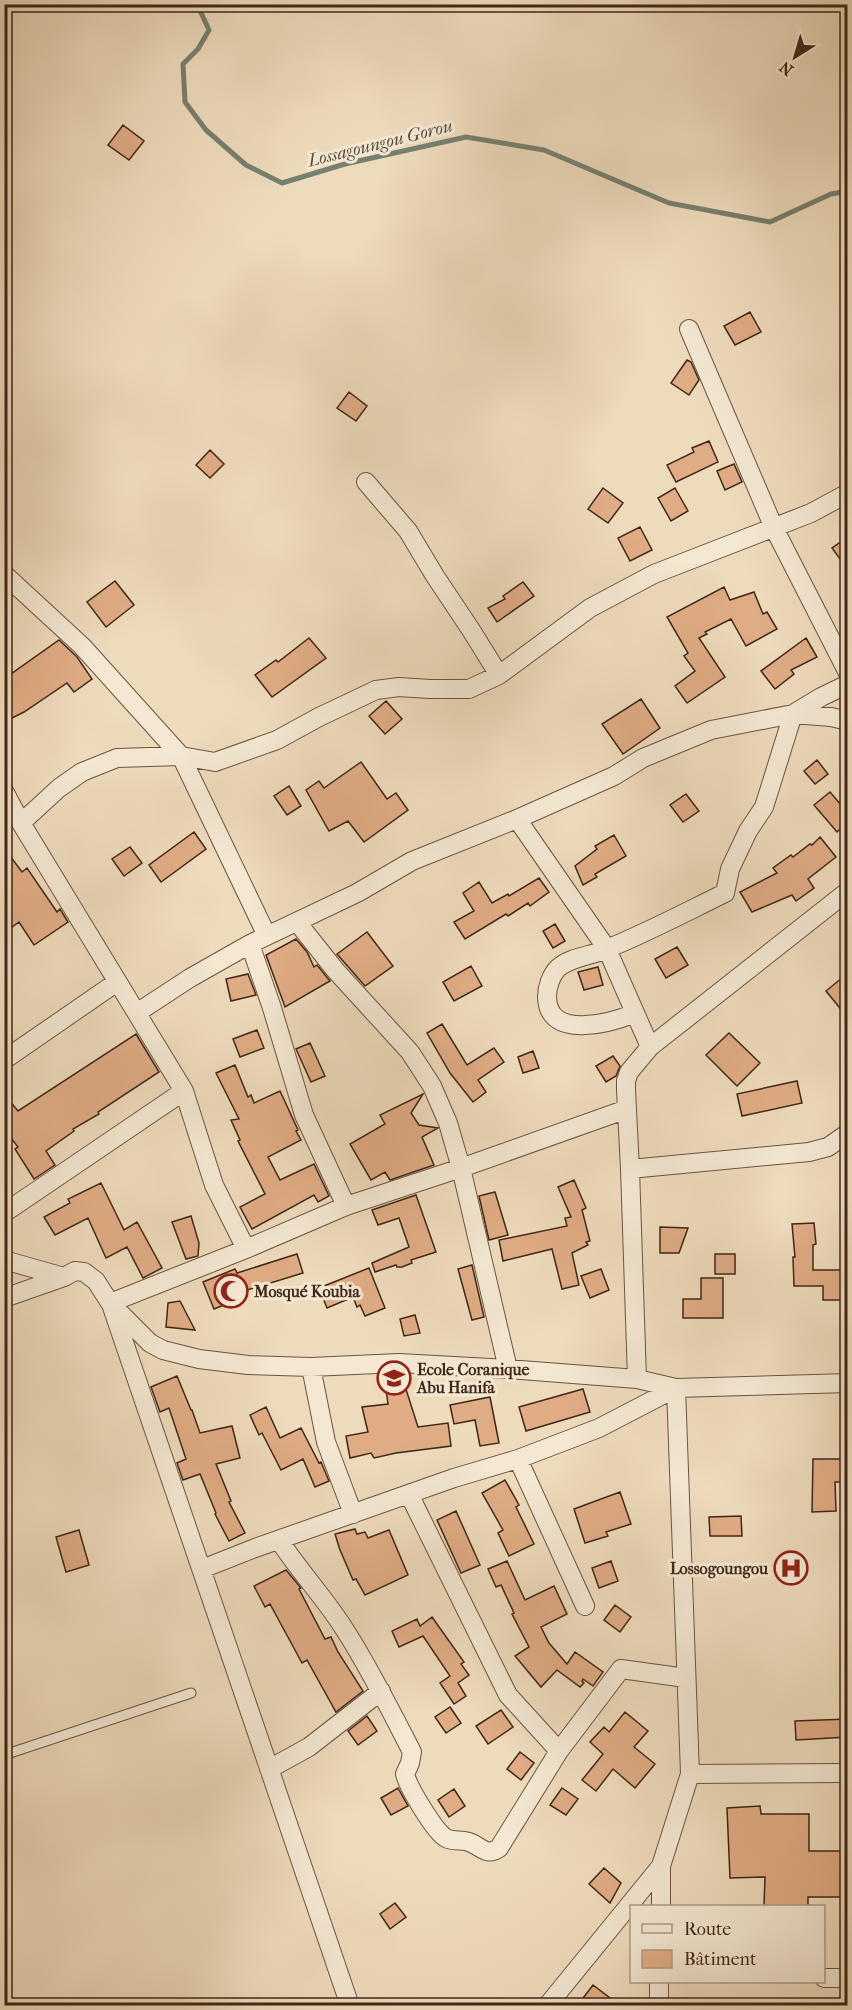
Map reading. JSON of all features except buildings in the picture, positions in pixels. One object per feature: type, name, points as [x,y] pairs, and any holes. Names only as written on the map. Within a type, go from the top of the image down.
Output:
[{"type":"street","points":[[689,329],[774,528],[848,673]]},
{"type":"street","points":[[366,482],[408,531],[499,675]]},
{"type":"street","points":[[21,823],[58,788],[81,772],[117,758],[181,756],[215,762],[277,740],[376,690],[399,687],[469,688],[499,675],[590,608],[654,574],[811,513],[848,494]]},
{"type":"street","points":[[4,574],[82,646],[181,756],[267,936]]},
{"type":"street","points":[[635,1013],[612,1022],[584,1026],[560,1020],[551,1012],[547,1000],[550,978],[556,969],[568,961],[607,950],[725,893],[730,869],[748,831],[764,807],[793,714],[820,697],[848,684]]},
{"type":"street","points":[[138,1012],[190,978],[250,944],[357,893],[412,861],[517,819],[614,776],[643,758],[711,730],[793,714],[831,717],[848,721]]},
{"type":"street","points":[[4,791],[21,823],[184,1090],[214,1185],[246,1249]]},
{"type":"street","points":[[517,819],[607,950],[650,1047]]},
{"type":"street","points":[[637,1379],[626,1081],[634,1066],[650,1047],[848,891]]},
{"type":"street","points":[[297,922],[336,971],[410,1052],[432,1086],[448,1123],[461,1168],[508,1369]]},
{"type":"street","points":[[250,944],[304,1115],[346,1206]]},
{"type":"street","points":[[4,1060],[117,982]]},
{"type":"street","points":[[4,1213],[184,1090]]},
{"type":"street","points":[[110,1303],[346,1206],[627,1109]]},
{"type":"street","points":[[630,1169],[809,1152],[828,1147],[848,1133]]},
{"type":"street","points":[[4,1260],[64,1277]]},
{"type":"street","points":[[4,1298],[75,1271],[84,1272],[96,1281],[110,1303],[150,1343],[163,1350],[199,1359],[248,1365],[311,1367],[399,1363],[637,1379],[676,1388],[848,1383]]},
{"type":"street","points":[[110,1303],[350,2006]]},
{"type":"street","points":[[311,1367],[326,1442],[353,1514]]},
{"type":"street","points":[[201,1569],[454,1478],[518,1459],[599,1428],[676,1388]]},
{"type":"street","points":[[661,1905],[661,1866],[690,1774],[676,1388]]},
{"type":"street","points":[[518,1459],[585,1606]]},
{"type":"street","points":[[409,1494],[508,1695],[559,1751]]},
{"type":"street","points":[[279,1540],[345,1629],[381,1691],[412,1752],[405,1774],[409,1785],[441,1834],[450,1840],[470,1842],[487,1852],[494,1852],[499,1848],[559,1751],[621,1669],[686,1678]]},
{"type":"street","points":[[269,1769],[309,1747],[381,1691]]},
{"type":"street","points":[[690,1774],[848,1773]]},
{"type":"street","points":[[547,2006],[661,1866]]},
{"type":"street","points":[[825,1978],[848,1978]]},
{"type":"street","points":[[659,1983],[659,2006]]},
{"type":"lane","points":[[4,1755],[191,1693]]},
{"type":"waterway","name":"Lossagoungou Gorou","points":[[197,4],[209,30],[198,49],[183,64],[185,102],[206,130],[246,165],[282,183],[345,164],[466,137],[544,150],[669,203],[770,222],[831,194],[848,191]]},
{"type":"place","name":"Mosqué Koubia","points":[[231,1291]]},
{"type":"place","name":"Ecole Coranique Abu Hanifa","points":[[394,1378]]},
{"type":"place","name":"Lossogoungou","points":[[791,1568]]}]
